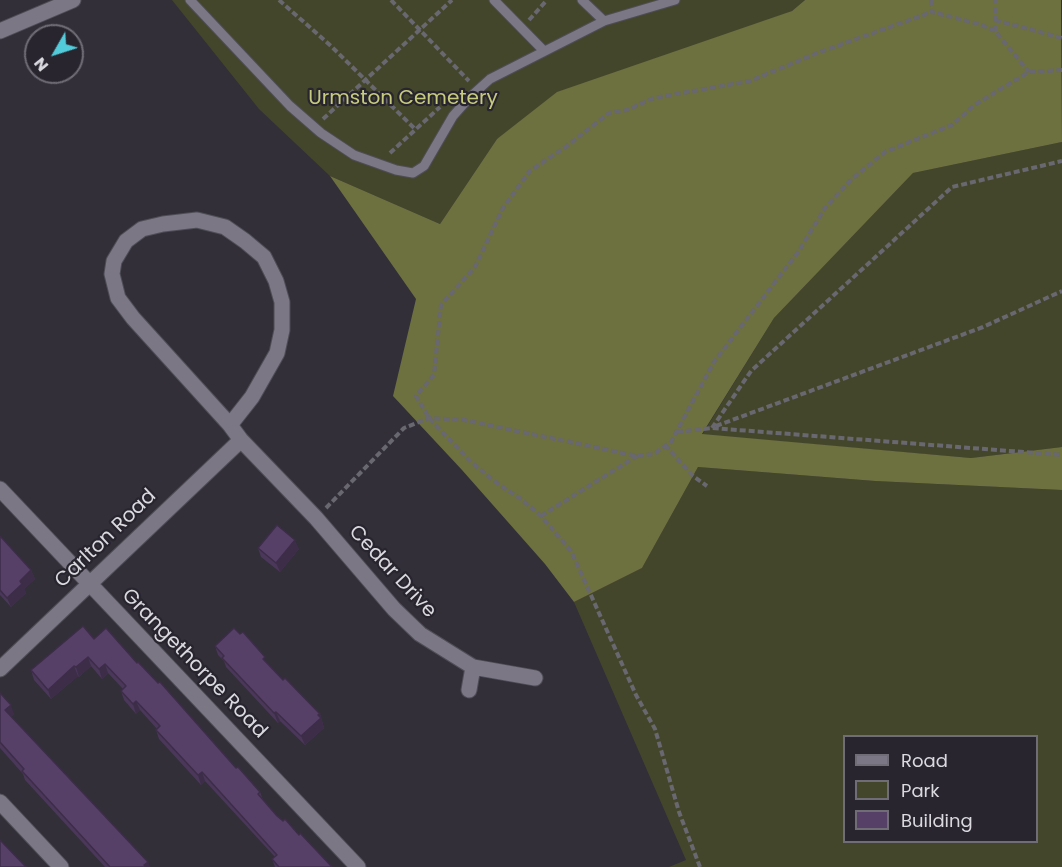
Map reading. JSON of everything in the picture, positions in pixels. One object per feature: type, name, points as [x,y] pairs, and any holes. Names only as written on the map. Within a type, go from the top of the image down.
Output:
[{"type":"street","points":[[0,31],[74,0]]},
{"type":"street","points":[[230,425],[252,397],[277,353],[282,330],[282,302],[276,281],[264,257],[225,227],[197,220],[142,229],[126,241],[114,261],[112,274],[118,298],[241,440]]},
{"type":"street","name":"Cedar Drive","points":[[241,440],[316,518],[394,609],[420,634],[473,667],[535,678]]},
{"type":"street","name":"Carlton Road","points":[[0,669],[241,440]]},
{"type":"street","name":"Grangethorpe Road","points":[[0,489],[358,867]]},
{"type":"street","points":[[469,690],[473,667]]},
{"type":"street","points":[[0,802],[61,867]]},
{"type":"lane","points":[[190,0],[290,106],[314,127],[354,155],[413,173],[424,166],[453,116],[490,79],[604,21],[675,0]]},
{"type":"lane","points":[[494,0],[544,51]]},
{"type":"lane","points":[[582,0],[604,21]]},
{"type":"path","points":[[279,0],[331,46],[416,130]]},
{"type":"path","points":[[391,0],[478,90]]},
{"type":"path","points":[[314,127],[452,0]]},
{"type":"path","points":[[522,28],[547,0]]},
{"type":"path","points":[[931,0],[932,12]]},
{"type":"path","points":[[995,0],[995,31]]},
{"type":"path","points":[[700,867],[679,812],[655,729],[636,696],[571,551],[541,516],[471,462],[429,418],[416,396],[434,375],[441,305],[475,267],[503,208],[530,171],[609,113],[627,110],[654,98],[750,81],[820,52],[932,12],[979,24],[995,31],[1029,72]]},
{"type":"path","points":[[995,20],[1062,38]]},
{"type":"path","points":[[316,518],[404,428],[429,418],[464,420],[637,456],[654,454],[671,442],[714,362],[799,251],[825,208],[852,179],[885,152],[952,125],[976,104],[1029,72],[1062,70]]},
{"type":"path","points":[[462,88],[469,81]]},
{"type":"path","points":[[379,164],[446,102]]},
{"type":"path","points":[[712,428],[751,371],[952,187],[1062,161]]},
{"type":"path","points":[[712,428],[983,327],[1062,291]]},
{"type":"path","points":[[676,432],[712,428],[1062,455]]},
{"type":"path","points":[[666,446],[693,476],[707,486]]},
{"type":"path","points":[[541,516],[637,456]]},
{"type":"green space","name":"Urmston Cemetery","points":[[172,0],[805,0],[792,11],[497,139],[440,224],[330,176],[259,109]]},
{"type":"green space","points":[[805,0],[1061,0],[1062,142],[913,173],[774,318],[702,434],[971,458],[1062,447],[1062,490],[875,481],[698,467],[642,568],[574,602],[545,564],[393,396],[416,299],[330,176],[440,224],[497,139],[557,92],[792,11]]},
{"type":"green space","points":[[1062,142],[1062,447],[971,458],[702,435],[774,318],[913,173]]},
{"type":"green space","points":[[698,467],[875,481],[1062,490],[1062,867],[669,867],[686,860],[574,602],[642,568]]},
{"type":"building","points":[[277,525],[295,540],[276,563],[258,548]]},
{"type":"building","points":[[0,536],[31,570],[20,581],[22,584],[7,598],[0,590]]},
{"type":"building","points":[[83,626],[94,639],[106,628],[137,663],[158,683],[160,682],[236,768],[238,767],[277,816],[283,821],[285,819],[332,867],[279,867],[272,859],[277,855],[202,772],[198,775],[156,730],[160,726],[136,701],[133,704],[121,691],[126,686],[105,664],[99,669],[88,657],[76,667],[74,666],[48,690],[31,670]]},
{"type":"building","points":[[234,628],[240,634],[243,632],[265,657],[263,659],[320,714],[318,715],[321,718],[301,736],[276,712],[274,713],[222,658],[224,656],[215,646]]},
{"type":"building","points":[[0,693],[11,705],[5,710],[148,862],[144,865],[146,867],[110,867],[22,771],[24,769],[0,742]]},
{"type":"building","points":[[0,840],[26,867],[0,867]]}]
